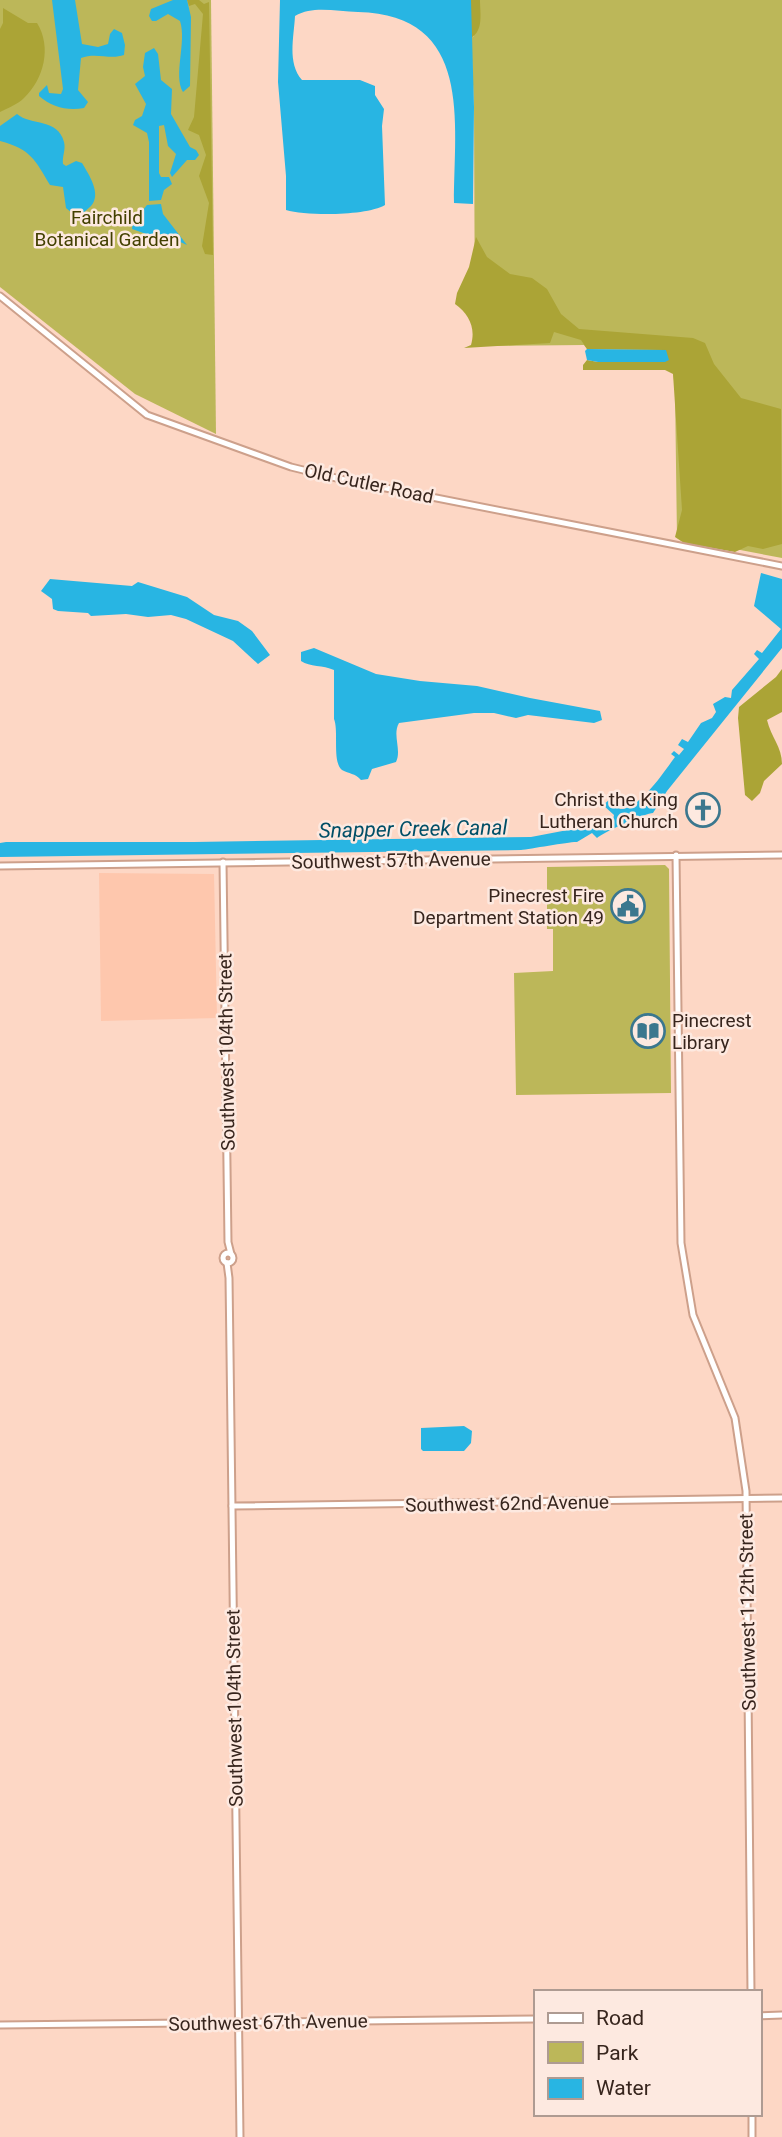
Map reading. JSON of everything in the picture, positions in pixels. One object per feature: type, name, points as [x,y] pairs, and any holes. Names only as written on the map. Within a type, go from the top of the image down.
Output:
[{"type":"main road","name":"Old Cutler Road","points":[[0,296],[143,412],[229,446],[291,467],[340,479],[782,566]]},
{"type":"main road","name":"Southwest 112th Street","points":[[676,855],[681,1243],[693,1315],[736,1418],[746,1499],[751,1990]]},
{"type":"main road","name":"Southwest 57th Avenue","points":[[0,866],[782,855]]},
{"type":"main road","name":"Southwest 104th Street","points":[[223,862],[228,1253],[233,1259],[229,1263],[229,1278],[240,2137]]},
{"type":"main road","name":"Southwest 62nd Avenue","points":[[232,1507],[782,1498]]},
{"type":"main road","points":[[761,2016],[782,2015]]},
{"type":"main road","name":"Southwest 67th Avenue","points":[[0,2025],[534,2019]]},
{"type":"main road","points":[[752,2116],[752,2137]]},
{"type":"shaded area","points":[[187,0],[199,0],[204,4],[209,2],[213,255],[205,254],[202,246],[209,203],[199,176],[206,155],[199,135],[188,130],[194,117],[203,14],[195,4],[189,6]]},
{"type":"shaded area","points":[[471,0],[480,0],[481,16],[478,31],[471,38]]},
{"type":"shaded area","points":[[3,8],[28,23],[37,23],[42,32],[45,52],[41,72],[31,90],[19,102],[0,112],[0,29],[3,23]]},
{"type":"shaded area","points":[[476,237],[487,257],[510,274],[532,278],[547,289],[561,314],[579,329],[693,338],[705,343],[714,364],[741,398],[781,409],[782,544],[763,549],[748,546],[735,552],[684,543],[675,537],[682,510],[673,374],[665,370],[583,370],[587,360],[598,362],[666,350],[587,349],[581,340],[554,332],[550,343],[464,348],[471,345],[472,327],[468,317],[455,304],[469,267]]},
{"type":"shaded area","points":[[782,669],[782,712],[767,720],[782,764],[764,781],[760,793],[752,801],[745,795],[739,707]]},
{"type":"shaded area","points":[[99,873],[214,874],[217,1018],[101,1021]]},
{"type":"green space","name":"Fairchild Botanical Garden","points":[[0,0],[211,0],[216,434],[135,394],[0,287]]},
{"type":"green space","points":[[473,0],[782,0],[782,558],[677,538],[675,390],[673,371],[666,350],[587,349],[584,345],[475,346],[474,107],[471,38],[474,36]]},
{"type":"green space","points":[[665,865],[669,869],[671,1093],[516,1095],[514,973],[553,971],[553,929],[547,929],[547,867]]},
{"type":"water","points":[[52,0],[75,0],[82,44],[98,47],[108,44],[114,29],[122,33],[124,55],[81,58],[78,90],[88,102],[84,108],[60,107],[39,96],[47,85],[49,93],[61,94],[63,89]]},
{"type":"water","points":[[173,0],[187,0],[191,17],[190,86],[183,92],[179,77],[182,39],[180,21],[168,14],[156,21],[152,21],[149,16],[151,9]]},
{"type":"water","points":[[280,0],[471,0],[473,204],[454,203],[454,108],[449,78],[439,52],[422,32],[395,18],[358,12],[318,10],[295,16],[292,50],[294,66],[302,80],[360,80],[375,86],[375,95],[384,109],[382,126],[385,205],[376,209],[336,214],[286,210],[286,176],[278,82]]},
{"type":"water","points":[[154,48],[158,54],[161,80],[172,89],[171,114],[190,147],[199,155],[195,160],[187,160],[172,177],[170,173],[176,154],[168,146],[164,125],[159,126],[159,173],[161,177],[169,177],[172,184],[164,190],[161,200],[149,201],[149,142],[147,133],[133,125],[135,120],[142,116],[146,104],[135,84],[145,76],[145,53]]},
{"type":"water","points":[[17,114],[50,126],[61,134],[65,147],[63,164],[66,166],[76,161],[82,163],[93,184],[95,196],[91,206],[82,214],[72,213],[66,208],[63,187],[50,185],[31,157],[19,148],[0,141],[0,126]]},
{"type":"water","points":[[161,204],[163,214],[187,245],[162,234],[152,236],[132,229],[133,222],[147,205]]},
{"type":"water","points":[[587,349],[666,350],[669,360],[598,362],[587,360]]},
{"type":"water","points":[[761,573],[782,579],[782,648],[667,791],[653,813],[625,823],[597,838],[592,833],[577,842],[521,850],[0,857],[0,843],[6,842],[531,837],[573,829],[580,824],[586,827],[595,821],[613,820],[614,815],[603,805],[609,800],[620,809],[643,797],[675,757],[671,754],[674,751],[679,755],[684,749],[678,745],[682,739],[688,742],[701,723],[712,718],[716,712],[713,704],[725,697],[731,698],[732,690],[759,659],[754,654],[757,650],[762,653],[781,629],[754,606]]},
{"type":"water","points":[[50,579],[132,586],[138,582],[187,597],[214,615],[238,621],[252,631],[270,655],[258,664],[233,641],[186,619],[171,615],[91,616],[88,613],[58,611],[53,609],[52,599],[41,591]]},
{"type":"water","points":[[314,648],[376,674],[477,686],[600,711],[602,720],[594,723],[528,715],[516,718],[494,713],[474,713],[399,723],[396,732],[396,762],[372,769],[368,779],[361,780],[342,770],[337,760],[334,670],[301,661],[301,652]]},
{"type":"water","points":[[464,1426],[472,1431],[471,1443],[464,1451],[421,1449],[421,1428]]},
{"type":"place","name":"Christ the King Lutheran Church","points":[[703,810]]},
{"type":"place","name":"Pinecrest Fire Department Station 49","points":[[628,906]]},
{"type":"place","name":"Pinecrest Library","points":[[648,1031]]},
{"type":"water label","name":"Snapper Creek Canal","points":[[413,829]]}]
